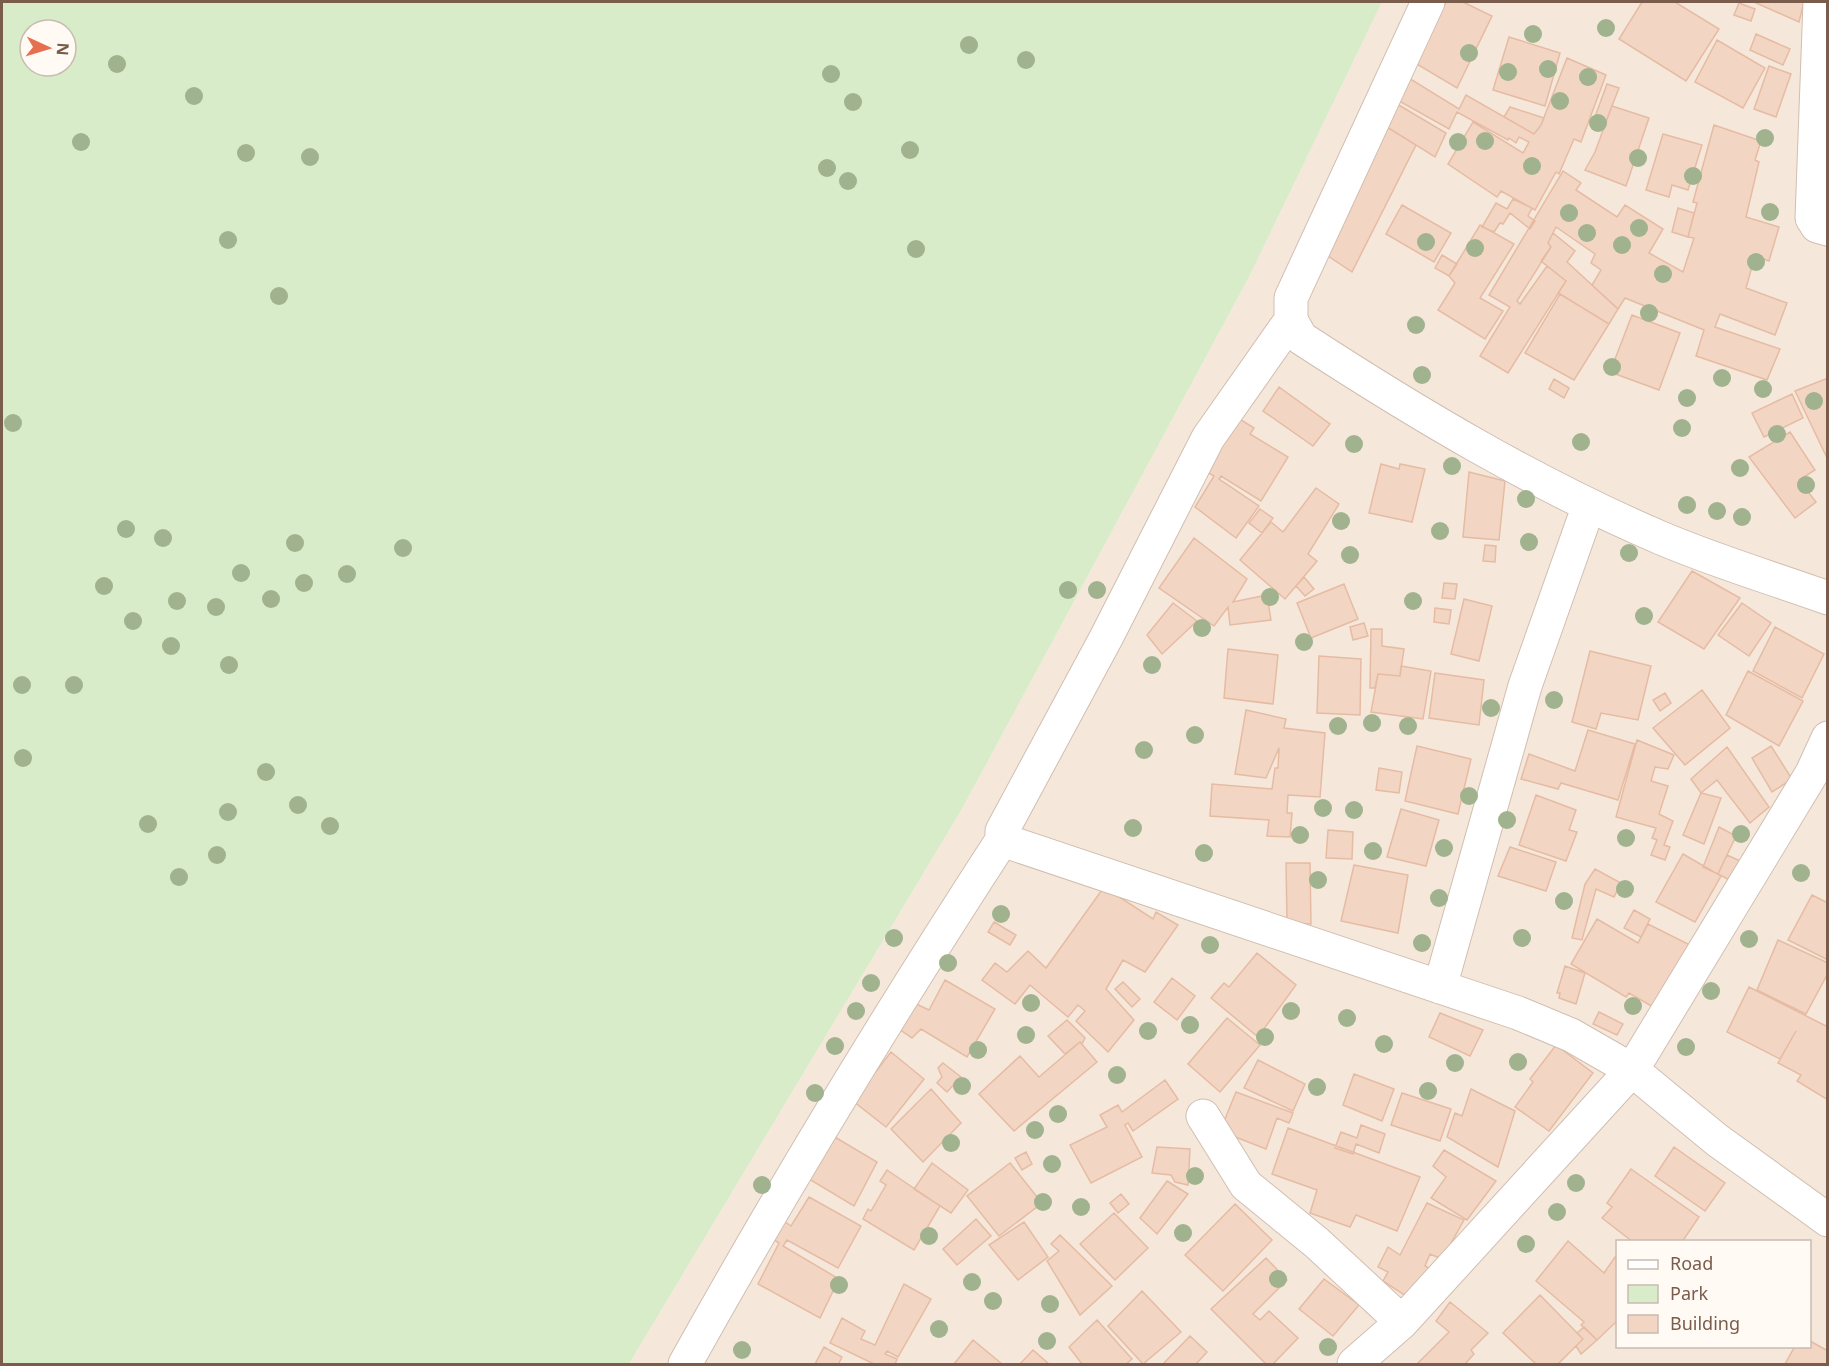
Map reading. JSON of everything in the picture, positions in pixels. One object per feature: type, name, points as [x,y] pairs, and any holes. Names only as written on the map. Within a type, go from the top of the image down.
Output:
[{"type":"street","points":[[1428,2],[1291,298],[1291,320],[1301,338],[1408,408],[1589,505],[1663,539],[1827,598]]},
{"type":"street","points":[[1820,2],[1812,218],[1817,226],[1827,231]]},
{"type":"street","points":[[686,1365],[736,1273],[911,980],[1002,840],[1002,831],[1106,638],[1208,438],[1291,320]]},
{"type":"street","points":[[1440,987],[1518,708],[1589,505]]},
{"type":"street","points":[[1366,1361],[1632,1070],[1812,773],[1827,738]]},
{"type":"street","points":[[1002,840],[1440,987],[1571,1035],[1632,1070],[1717,1140],[1827,1220]]},
{"type":"street","points":[[1203,1116],[1246,1185],[1317,1243],[1402,1322]]},
{"type":"shaded area","points":[[1382,2],[1827,2],[1827,1364],[629,1364],[962,809],[1249,277]]},
{"type":"green space","points":[[2,2],[1382,2],[1249,277],[962,809],[629,1364],[2,1364]]},
{"type":"building","points":[[1446,2],[1463,2],[1492,16],[1457,88],[1415,63]]},
{"type":"building","points":[[1642,2],[1675,2],[1719,29],[1686,81],[1619,39]]},
{"type":"building","points":[[1754,2],[1804,2],[1799,22]]},
{"type":"building","points":[[1739,3],[1755,9],[1751,21],[1734,15]]},
{"type":"building","points":[[1756,34],[1790,49],[1783,65],[1750,50]]},
{"type":"building","points":[[1509,37],[1560,53],[1545,106],[1493,90]]},
{"type":"building","points":[[1717,40],[1765,68],[1743,108],[1695,82]]},
{"type":"building","points":[[1567,58],[1606,75],[1581,142],[1574,139],[1559,174],[1556,172],[1535,210],[1501,191],[1497,197],[1448,164],[1473,122],[1523,153],[1529,142],[1519,137],[1516,143],[1509,138],[1508,140],[1457,112],[1449,129],[1392,97],[1404,75],[1459,109],[1466,95],[1534,134],[1541,125]]},
{"type":"building","points":[[1769,66],[1791,74],[1776,117],[1754,109]]},
{"type":"building","points":[[1607,84],[1619,88],[1603,129],[1592,125]]},
{"type":"building","points":[[1392,101],[1446,133],[1435,157],[1382,124]]},
{"type":"building","points":[[1612,106],[1649,118],[1626,186],[1585,170],[1595,152]]},
{"type":"building","points":[[1510,107],[1544,118],[1534,134],[1504,117]]},
{"type":"building","points":[[1382,124],[1416,145],[1352,272],[1325,254]]},
{"type":"building","points":[[1714,125],[1761,141],[1755,160],[1759,162],[1746,217],[1779,227],[1769,261],[1755,256],[1746,288],[1787,303],[1775,335],[1720,314],[1715,327],[1780,349],[1767,380],[1696,356],[1704,330],[1625,298],[1618,309],[1592,285],[1601,270],[1591,263],[1595,254],[1556,227],[1548,243],[1551,247],[1517,301],[1520,304],[1547,266],[1566,281],[1508,373],[1480,356],[1510,307],[1489,295],[1563,171],[1581,183],[1576,190],[1617,217],[1625,205],[1663,229],[1649,253],[1683,272],[1694,238],[1688,237],[1697,203],[1693,202]]},
{"type":"building","points":[[1663,134],[1702,145],[1688,190],[1672,185],[1669,197],[1646,190]]},
{"type":"building","points":[[1513,199],[1532,208],[1528,216],[1535,221],[1530,229],[1510,213],[1494,232],[1482,227],[1496,203],[1507,209]]},
{"type":"building","points":[[1402,205],[1451,233],[1434,262],[1386,234]]},
{"type":"building","points":[[1678,208],[1694,213],[1688,237],[1672,232]]},
{"type":"building","points":[[1480,225],[1514,244],[1480,298],[1503,311],[1485,339],[1438,310],[1455,283],[1449,276]]},
{"type":"building","points":[[1553,233],[1575,251],[1567,262],[1618,309],[1609,324],[1558,293],[1566,281],[1541,261],[1551,247],[1548,243]]},
{"type":"building","points":[[1442,255],[1457,264],[1449,276],[1435,268]]},
{"type":"building","points":[[1560,294],[1609,324],[1574,380],[1525,353]]},
{"type":"building","points":[[1632,315],[1680,333],[1659,390],[1610,372]]},
{"type":"building","points":[[1828,378],[1828,460],[1795,391]]},
{"type":"building","points":[[1554,379],[1569,388],[1564,398],[1549,389]]},
{"type":"building","points":[[1279,387],[1330,424],[1313,446],[1263,411]]},
{"type":"building","points":[[1792,394],[1803,418],[1764,437],[1752,413]]},
{"type":"building","points":[[1238,418],[1254,428],[1250,434],[1288,457],[1261,501],[1221,476],[1219,479],[1259,506],[1236,538],[1195,507],[1214,476],[1207,472]]},
{"type":"building","points":[[1790,432],[1815,470],[1799,480],[1816,502],[1795,518],[1749,457]]},
{"type":"building","points":[[1381,464],[1399,469],[1400,464],[1425,469],[1412,522],[1369,513]]},
{"type":"building","points":[[1469,472],[1505,481],[1499,540],[1463,537]]},
{"type":"building","points":[[1316,488],[1339,504],[1308,554],[1317,561],[1285,599],[1240,560],[1271,522],[1283,532]]},
{"type":"building","points":[[1260,509],[1273,518],[1262,533],[1249,523]]},
{"type":"building","points":[[1194,538],[1247,579],[1233,602],[1267,595],[1271,620],[1230,625],[1228,607],[1214,626],[1159,588]]},
{"type":"building","points":[[1485,545],[1496,546],[1495,562],[1483,561]]},
{"type":"building","points":[[1692,571],[1740,598],[1704,649],[1658,622]]},
{"type":"building","points":[[1304,577],[1314,589],[1305,596],[1296,586]]},
{"type":"building","points":[[1444,583],[1457,584],[1455,599],[1442,598]]},
{"type":"building","points":[[1344,584],[1358,619],[1311,638],[1297,603]]},
{"type":"building","points":[[1464,599],[1492,606],[1479,661],[1451,654]]},
{"type":"building","points":[[1173,603],[1197,621],[1162,654],[1147,635]]},
{"type":"building","points":[[1742,603],[1771,623],[1749,656],[1718,635]]},
{"type":"building","points":[[1435,608],[1451,610],[1449,624],[1434,622]]},
{"type":"building","points":[[1364,623],[1368,636],[1353,640],[1350,627]]},
{"type":"building","points":[[1775,627],[1824,654],[1802,698],[1753,671]]},
{"type":"building","points":[[1371,629],[1382,629],[1382,646],[1404,649],[1400,676],[1378,674],[1375,688],[1370,688]]},
{"type":"building","points":[[1228,649],[1278,655],[1273,704],[1224,698]]},
{"type":"building","points":[[1590,651],[1651,666],[1638,720],[1601,713],[1596,729],[1572,722]]},
{"type":"building","points":[[1319,656],[1361,659],[1360,715],[1317,713]]},
{"type":"building","points":[[1401,666],[1431,671],[1423,719],[1371,712],[1378,674],[1400,676]]},
{"type":"building","points":[[1748,671],[1803,701],[1779,746],[1726,715]]},
{"type":"building","points":[[1435,673],[1484,680],[1479,725],[1429,718]]},
{"type":"building","points":[[1702,690],[1730,728],[1685,765],[1653,728]]},
{"type":"building","points":[[1665,693],[1671,703],[1660,711],[1653,700]]},
{"type":"building","points":[[1246,710],[1286,719],[1284,728],[1325,733],[1320,797],[1288,795],[1287,813],[1292,813],[1290,837],[1267,836],[1269,820],[1210,816],[1212,784],[1272,789],[1275,768],[1278,768],[1279,748],[1266,778],[1235,774]]},
{"type":"building","points":[[1588,730],[1635,744],[1618,800],[1561,783],[1558,789],[1521,779],[1529,754],[1575,771]]},
{"type":"building","points":[[1637,740],[1674,755],[1668,769],[1655,767],[1651,781],[1668,786],[1659,814],[1673,821],[1664,845],[1670,847],[1665,860],[1651,855],[1657,840],[1652,838],[1656,828],[1616,817]]},
{"type":"building","points":[[1417,746],[1471,759],[1458,814],[1405,801]]},
{"type":"building","points":[[1771,746],[1792,779],[1772,792],[1752,758]]},
{"type":"building","points":[[1727,747],[1769,807],[1750,823],[1717,780],[1701,793],[1691,779]]},
{"type":"building","points":[[1379,768],[1402,772],[1399,793],[1376,790]]},
{"type":"building","points":[[1701,793],[1721,798],[1704,844],[1683,835]]},
{"type":"building","points":[[1536,795],[1576,810],[1569,830],[1577,832],[1566,861],[1519,845]]},
{"type":"building","points":[[1401,809],[1439,820],[1426,866],[1387,857]]},
{"type":"building","points":[[1719,827],[1736,836],[1718,874],[1703,867]]},
{"type":"building","points":[[1328,830],[1353,832],[1352,859],[1326,858]]},
{"type":"building","points":[[1510,847],[1556,862],[1546,891],[1498,876]]},
{"type":"building","points":[[1683,854],[1721,876],[1695,922],[1656,902]]},
{"type":"building","points":[[1727,855],[1747,864],[1737,884],[1718,874]]},
{"type":"building","points":[[1286,863],[1310,863],[1311,924],[1287,923]]},
{"type":"building","points":[[1354,865],[1408,875],[1398,933],[1341,921]]},
{"type":"building","points":[[1595,869],[1621,883],[1614,897],[1596,889],[1582,940],[1572,938],[1585,884]]},
{"type":"building","points":[[1104,887],[1153,919],[1156,912],[1178,925],[1145,972],[1123,960],[1106,989],[1134,1020],[1108,1052],[1076,1021],[1085,1011],[1078,1005],[1068,1017],[1030,985],[1015,1004],[982,980],[995,963],[1007,972],[1028,951],[1046,968]]},
{"type":"building","points":[[1812,895],[1828,903],[1828,960],[1788,940]]},
{"type":"building","points":[[1634,910],[1650,919],[1641,937],[1624,928]]},
{"type":"building","points":[[1597,919],[1638,943],[1648,924],[1696,948],[1660,1011],[1629,993],[1626,997],[1571,964]]},
{"type":"building","points":[[994,922],[1016,935],[1010,945],[988,932]]},
{"type":"building","points":[[1778,940],[1828,963],[1828,973],[1806,1014],[1757,990]]},
{"type":"building","points":[[1257,953],[1296,985],[1258,1037],[1211,998],[1224,983],[1229,987]]},
{"type":"building","points":[[1565,966],[1585,973],[1576,1004],[1559,998],[1560,993],[1557,993]]},
{"type":"building","points":[[1172,978],[1195,996],[1177,1020],[1154,1002]]},
{"type":"building","points":[[945,980],[995,1009],[967,1057],[921,1029],[912,1038],[899,1029],[912,1002],[929,1010]]},
{"type":"building","points":[[1123,982],[1140,999],[1132,1007],[1115,989]]},
{"type":"building","points":[[1749,987],[1828,1027],[1828,1100],[1797,1081],[1801,1075],[1778,1063],[1796,1031],[1780,1059],[1727,1032]]},
{"type":"building","points":[[1599,1012],[1623,1024],[1617,1035],[1593,1024]]},
{"type":"building","points":[[1440,1013],[1483,1030],[1470,1056],[1429,1037]]},
{"type":"building","points":[[1227,1018],[1260,1045],[1220,1092],[1188,1064]]},
{"type":"building","points":[[1067,1020],[1085,1038],[1082,1044],[1080,1042],[1065,1054],[1048,1036]]},
{"type":"building","points":[[1080,1042],[1097,1062],[1014,1131],[979,1094],[1020,1056],[1039,1077]]},
{"type":"building","points":[[1556,1045],[1593,1073],[1549,1131],[1515,1107],[1533,1082],[1530,1079]]},
{"type":"building","points":[[891,1052],[924,1079],[886,1127],[853,1101]]},
{"type":"building","points":[[1258,1060],[1305,1084],[1293,1111],[1244,1088]]},
{"type":"building","points":[[943,1063],[961,1077],[947,1092],[937,1083],[942,1077],[938,1068]]},
{"type":"building","points":[[1354,1074],[1394,1089],[1382,1121],[1343,1105]]},
{"type":"building","points":[[1165,1080],[1178,1099],[1133,1131],[1128,1123],[1125,1125],[1142,1157],[1091,1183],[1070,1145],[1107,1127],[1100,1115],[1118,1105],[1122,1112]]},
{"type":"building","points":[[931,1089],[961,1123],[923,1162],[891,1129]]},
{"type":"building","points":[[1471,1089],[1515,1111],[1498,1167],[1447,1137],[1455,1113],[1462,1116]]},
{"type":"building","points":[[1236,1092],[1293,1113],[1289,1123],[1277,1118],[1266,1149],[1220,1131]]},
{"type":"building","points":[[1402,1093],[1451,1109],[1440,1141],[1391,1125]]},
{"type":"building","points":[[1361,1125],[1385,1134],[1379,1153],[1356,1144],[1353,1154],[1335,1148],[1341,1132],[1357,1138]]},
{"type":"building","points":[[1288,1128],[1420,1177],[1397,1231],[1356,1215],[1350,1227],[1310,1213],[1317,1190],[1272,1174]]},
{"type":"building","points":[[833,1136],[877,1162],[854,1206],[809,1179]]},
{"type":"building","points":[[1157,1147],[1190,1149],[1188,1185],[1175,1182],[1171,1175],[1152,1173]]},
{"type":"building","points":[[1674,1147],[1725,1183],[1705,1211],[1655,1176]]},
{"type":"building","points":[[1444,1150],[1496,1181],[1467,1220],[1431,1198],[1446,1177],[1433,1166]]},
{"type":"building","points":[[1026,1152],[1032,1164],[1022,1170],[1015,1158]]},
{"type":"building","points":[[932,1163],[968,1190],[951,1213],[914,1189]]},
{"type":"building","points":[[1010,1163],[1042,1203],[999,1236],[967,1196]]},
{"type":"building","points":[[1631,1169],[1699,1217],[1683,1240],[1630,1240],[1602,1218],[1612,1207],[1607,1203]]},
{"type":"building","points":[[887,1170],[940,1206],[914,1250],[863,1219],[868,1209],[871,1211],[886,1185],[880,1181]]},
{"type":"building","points":[[1167,1181],[1188,1194],[1157,1234],[1140,1218]]},
{"type":"building","points":[[1121,1194],[1129,1204],[1118,1213],[1110,1203]]},
{"type":"building","points":[[809,1197],[861,1226],[838,1268],[787,1240],[783,1246],[839,1279],[820,1318],[758,1284],[779,1243],[762,1232],[774,1214],[791,1226]]},
{"type":"building","points":[[1427,1203],[1464,1220],[1442,1259],[1430,1254],[1425,1266],[1431,1269],[1409,1298],[1383,1281],[1388,1272],[1378,1267],[1388,1247],[1400,1255]]},
{"type":"building","points":[[1235,1204],[1272,1240],[1223,1291],[1185,1255]]},
{"type":"building","points":[[1114,1213],[1148,1248],[1115,1280],[1080,1244]]},
{"type":"building","points":[[976,1219],[991,1236],[957,1265],[943,1249]]},
{"type":"building","points":[[1024,1222],[1048,1257],[1018,1280],[989,1245]]},
{"type":"building","points":[[1060,1235],[1112,1286],[1080,1315],[1047,1261],[1059,1251],[1051,1244]]},
{"type":"building","points":[[1568,1241],[1604,1273],[1615,1257],[1616,1322],[1597,1340],[1581,1325],[1584,1322],[1536,1281]]},
{"type":"building","points":[[1266,1258],[1287,1280],[1253,1314],[1260,1320],[1269,1311],[1298,1338],[1273,1364],[1266,1364],[1211,1309]]},
{"type":"building","points":[[1324,1279],[1359,1305],[1333,1336],[1299,1309]]},
{"type":"building","points":[[904,1284],[931,1299],[898,1357],[887,1351],[885,1354],[897,1359],[895,1364],[874,1364],[830,1343],[842,1318],[865,1331],[861,1339],[875,1345]]},
{"type":"building","points":[[1142,1291],[1181,1332],[1143,1364],[1108,1326]]},
{"type":"building","points":[[1540,1295],[1583,1339],[1558,1364],[1536,1364],[1503,1333]]},
{"type":"building","points":[[1450,1302],[1488,1333],[1471,1350],[1474,1354],[1465,1364],[1417,1364],[1449,1332],[1436,1321]]},
{"type":"building","points":[[1097,1320],[1132,1359],[1126,1364],[1082,1364],[1069,1347]]},
{"type":"building","points":[[1584,1327],[1597,1340],[1581,1354],[1576,1346],[1583,1339],[1577,1333]]},
{"type":"building","points":[[1190,1336],[1207,1352],[1196,1364],[1163,1364]]},
{"type":"building","points":[[973,1340],[1002,1364],[954,1364]]},
{"type":"building","points":[[1811,1342],[1828,1351],[1828,1364],[1785,1364],[1794,1348],[1811,1348]]},
{"type":"building","points":[[824,1347],[842,1357],[839,1363],[841,1364],[815,1364]]},
{"type":"building","points":[[1033,1350],[1049,1364],[1020,1364]]}]
